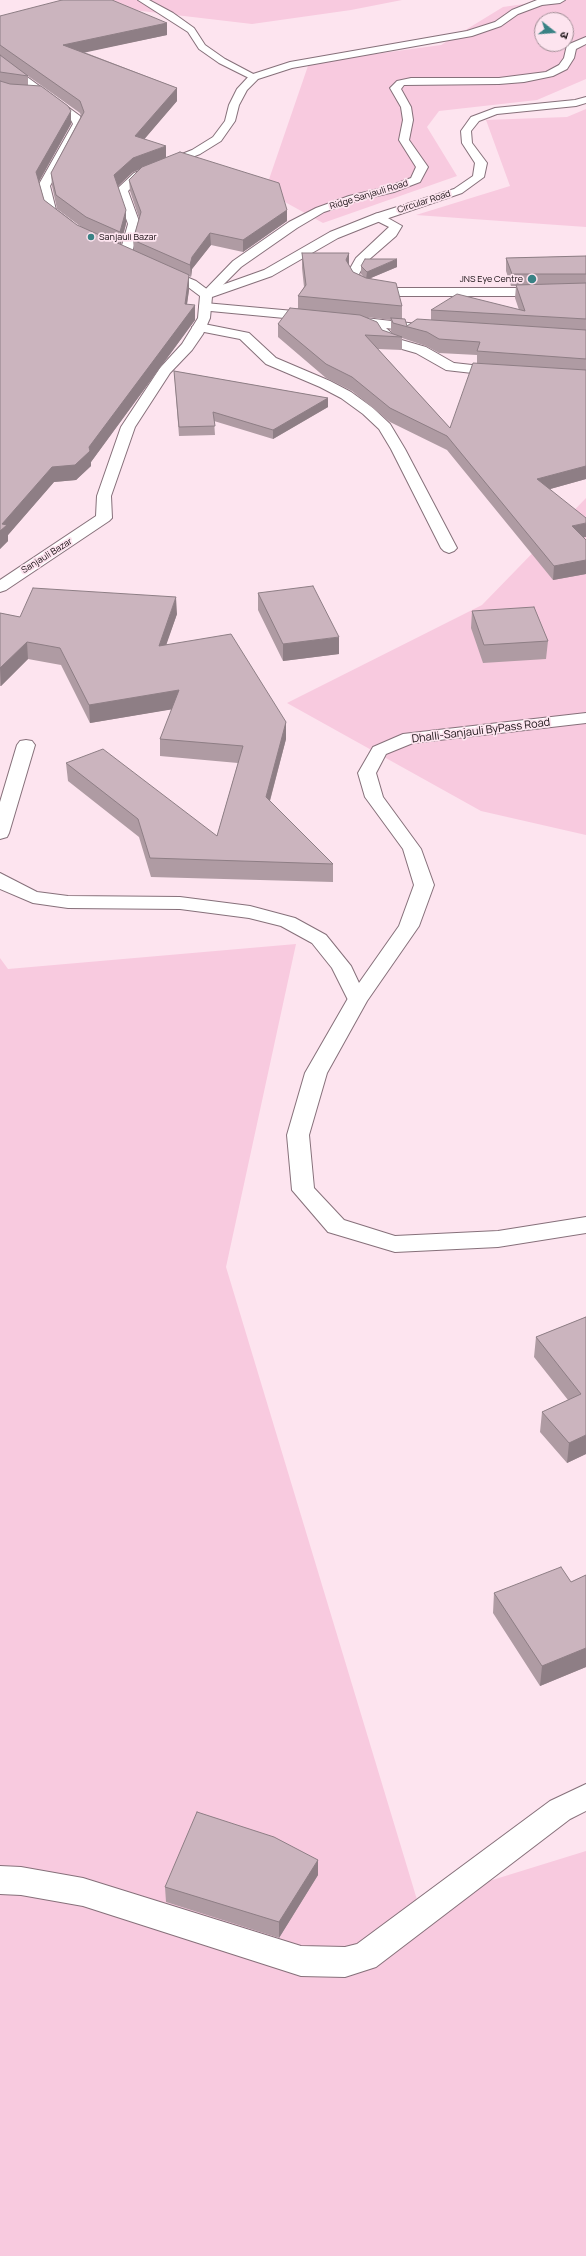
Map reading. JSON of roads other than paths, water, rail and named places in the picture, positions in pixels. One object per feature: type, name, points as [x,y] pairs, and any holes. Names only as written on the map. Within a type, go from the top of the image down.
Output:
[{"type":"street","points":[[139,262],[121,254],[134,224],[122,190],[138,175],[196,152],[217,139],[230,122],[234,105],[242,89],[254,77],[290,65],[469,34],[498,24],[516,12],[540,2],[560,0]]},
{"type":"street","name":"Ridge Sanjauli Road","points":[[205,301],[237,264],[293,225],[320,210],[353,198],[390,190],[416,180],[422,167],[404,140],[408,120],[406,107],[395,88],[401,83],[411,81],[505,80],[549,74],[563,67],[569,58],[571,47],[586,40]]},
{"type":"street","points":[[0,60],[43,94],[75,116],[78,124],[44,186],[50,211],[75,231]]},
{"type":"street","points":[[25,94],[43,94]]},
{"type":"street","name":"Circular Road","points":[[205,301],[268,273],[334,235],[379,217],[458,191],[478,177],[481,163],[467,143],[466,131],[475,119],[495,111],[586,100]]},
{"type":"street","points":[[379,217],[396,226],[392,234],[360,261],[353,274],[357,282],[370,288],[391,292],[586,292]]},
{"type":"street","points":[[154,268],[192,284],[205,301],[328,318]]},
{"type":"street","name":"Sanjauli Bazar","points":[[0,587],[104,518],[104,496],[128,427],[165,371],[187,347],[204,318],[205,301]]},
{"type":"street","points":[[432,329],[336,319],[378,328],[383,331],[387,339],[421,350],[451,366],[508,372]]},
{"type":"street","points":[[199,327],[244,336],[271,361],[325,384],[346,395],[385,426],[449,548]]},
{"type":"street","name":"Dhalli-Sanjauli ByPass Road","points":[[583,1224],[498,1239],[395,1244],[336,1226],[303,1190],[298,1135],[316,1073],[357,1000],[409,926],[424,885],[412,849],[374,797],[367,773],[378,751],[409,738],[586,718]]},
{"type":"street","points":[[0,833],[26,745]]},
{"type":"street","points":[[0,879],[2,883],[34,897],[68,902],[180,903],[250,912],[288,922],[319,939],[341,966],[357,1000]]},
{"type":"street","points":[[0,1880],[21,1881],[83,1892],[301,1961],[345,1962],[365,1957],[560,1810],[586,1797]]},
{"type":"lane","points":[[142,0],[170,15],[191,30],[202,47],[222,61],[254,77]]},
{"type":"place","name":"Sanjauli Bazar","points":[[91,237]]},
{"type":"place","name":"JNS Eye Centre","points":[[532,279]]}]
